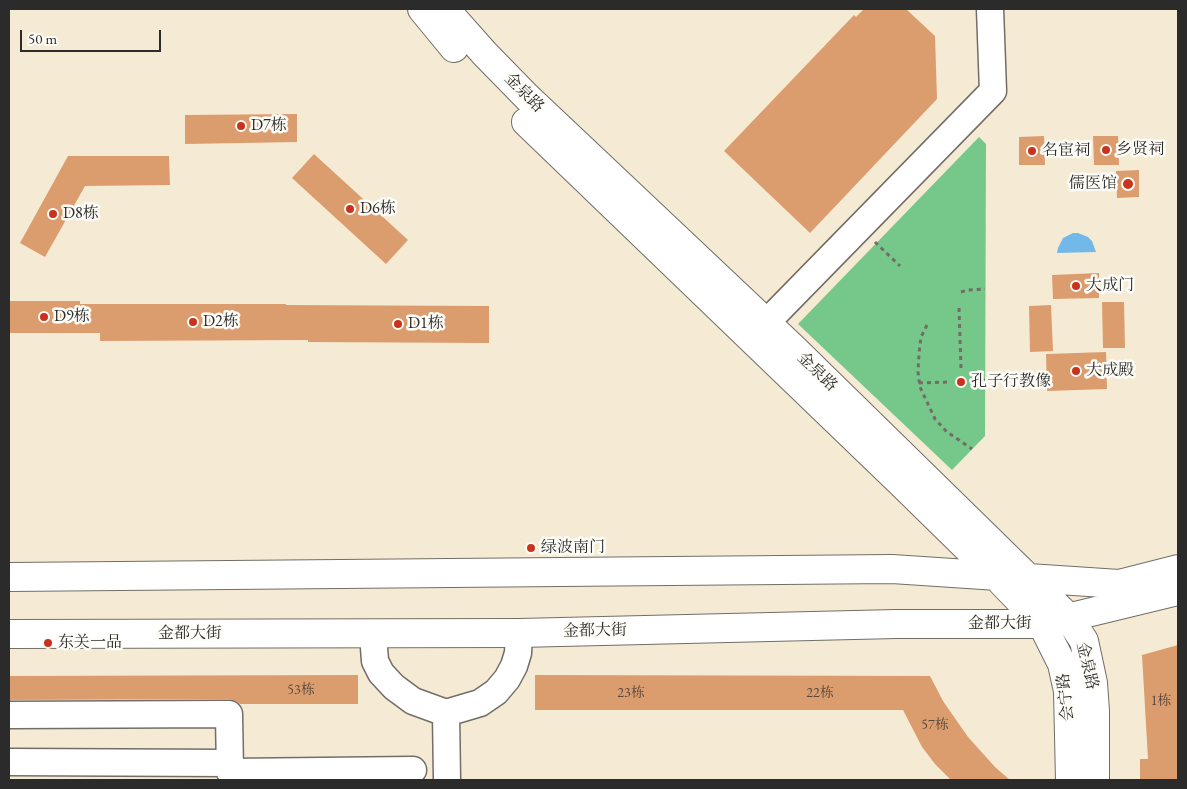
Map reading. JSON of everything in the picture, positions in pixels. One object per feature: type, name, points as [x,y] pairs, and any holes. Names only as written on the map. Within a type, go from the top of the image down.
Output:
[{"type":"main road","name":"金泉路","points":[[422,9],[454,48],[510,106],[997,577]]},
{"type":"main road","name":"金泉路","points":[[445,9],[527,97],[766,323],[1069,618],[1084,641],[1093,683],[1095,780]]},
{"type":"main road","points":[[9,577],[892,569],[1119,584],[1178,568]]},
{"type":"main road","name":"会宁路","points":[[997,577],[1042,624],[1062,664],[1068,691],[1070,780]]},
{"type":"main road","name":"金都大街","points":[[9,634],[519,633],[896,624],[1042,624],[1178,592]]},
{"type":"street","points":[[766,323],[993,91],[990,9]]},
{"type":"street","points":[[373,634],[376,661],[381,673],[394,688],[413,701],[446,713],[480,703],[496,692],[507,679],[514,666],[518,652],[519,633]]},
{"type":"street","points":[[446,713],[447,780]]},
{"type":"street","points":[[9,715],[229,714],[230,772]]},
{"type":"street","points":[[9,762],[230,772],[413,770]]},
{"type":"path","points":[[873,240],[900,266]]},
{"type":"path","points":[[961,292],[986,289]]},
{"type":"path","points":[[959,308],[961,368]]},
{"type":"path","points":[[927,325],[921,338],[919,383],[935,419],[947,432],[972,449]]},
{"type":"path","points":[[976,381],[985,380]]},
{"type":"path","points":[[919,383],[948,382]]},
{"type":"green space","points":[[979,137],[986,144],[985,436],[952,470],[798,324]]},
{"type":"water","points":[[1073,233],[1088,237],[1092,241],[1096,252],[1057,253],[1063,238]]},
{"type":"building","points":[[864,9],[906,9],[935,36],[937,99],[810,233],[724,151],[854,15],[856,17]]},
{"type":"building","name":"D7栋","points":[[297,114],[297,142],[185,144],[185,115]]},
{"type":"building","name":"名宦祠","points":[[1044,136],[1045,165],[1019,165],[1019,137]]},
{"type":"building","name":"乡贤祠","points":[[1093,136],[1118,136],[1119,165],[1094,165]]},
{"type":"building","name":"D6栋","points":[[314,154],[408,240],[386,264],[292,178]]},
{"type":"building","name":"D8栋","points":[[68,156],[169,156],[170,185],[85,186],[45,257],[20,243]]},
{"type":"building","name":"儒医馆","points":[[1139,170],[1139,197],[1117,198],[1116,171]]},
{"type":"building","name":"大成门","points":[[1099,273],[1099,298],[1053,299],[1052,275]]},
{"type":"building","points":[[9,301],[80,301],[80,304],[489,306],[489,343],[308,342],[308,340],[100,341],[100,333],[9,333]]},
{"type":"building","points":[[1102,302],[1124,302],[1125,348],[1103,348]]},
{"type":"building","points":[[1051,305],[1053,351],[1030,352],[1029,306]]},
{"type":"building","name":"大成殿","points":[[1106,352],[1107,389],[1047,391],[1046,354]]},
{"type":"building","points":[[1178,645],[1178,780],[1140,780],[1140,759],[1148,759],[1142,655]]},
{"type":"building","points":[[358,675],[358,704],[240,704],[229,699],[9,700],[9,676]]},
{"type":"building","points":[[535,675],[930,676],[943,701],[968,737],[995,767],[1010,780],[951,780],[922,747],[903,710],[535,710]]},
{"type":"place","name":"D7栋","points":[[241,126]]},
{"type":"place","name":"乡贤祠","points":[[1106,150]]},
{"type":"place","name":"名宦祠","points":[[1032,151]]},
{"type":"place","name":"儒医馆","points":[[1128,184]]},
{"type":"place","name":"D6栋","points":[[350,209]]},
{"type":"place","name":"D8栋","points":[[53,214]]},
{"type":"place","name":"大成门","points":[[1076,286]]},
{"type":"place","name":"D9栋","points":[[44,317]]},
{"type":"place","name":"D2栋","points":[[193,322]]},
{"type":"place","name":"D1栋","points":[[398,324]]},
{"type":"place","name":"大成殿","points":[[1076,371]]},
{"type":"place","name":"孔子行教像","points":[[961,382]]},
{"type":"place","name":"绿波南门","points":[[531,548]]},
{"type":"place","name":"东关一品","points":[[48,643]]}]
